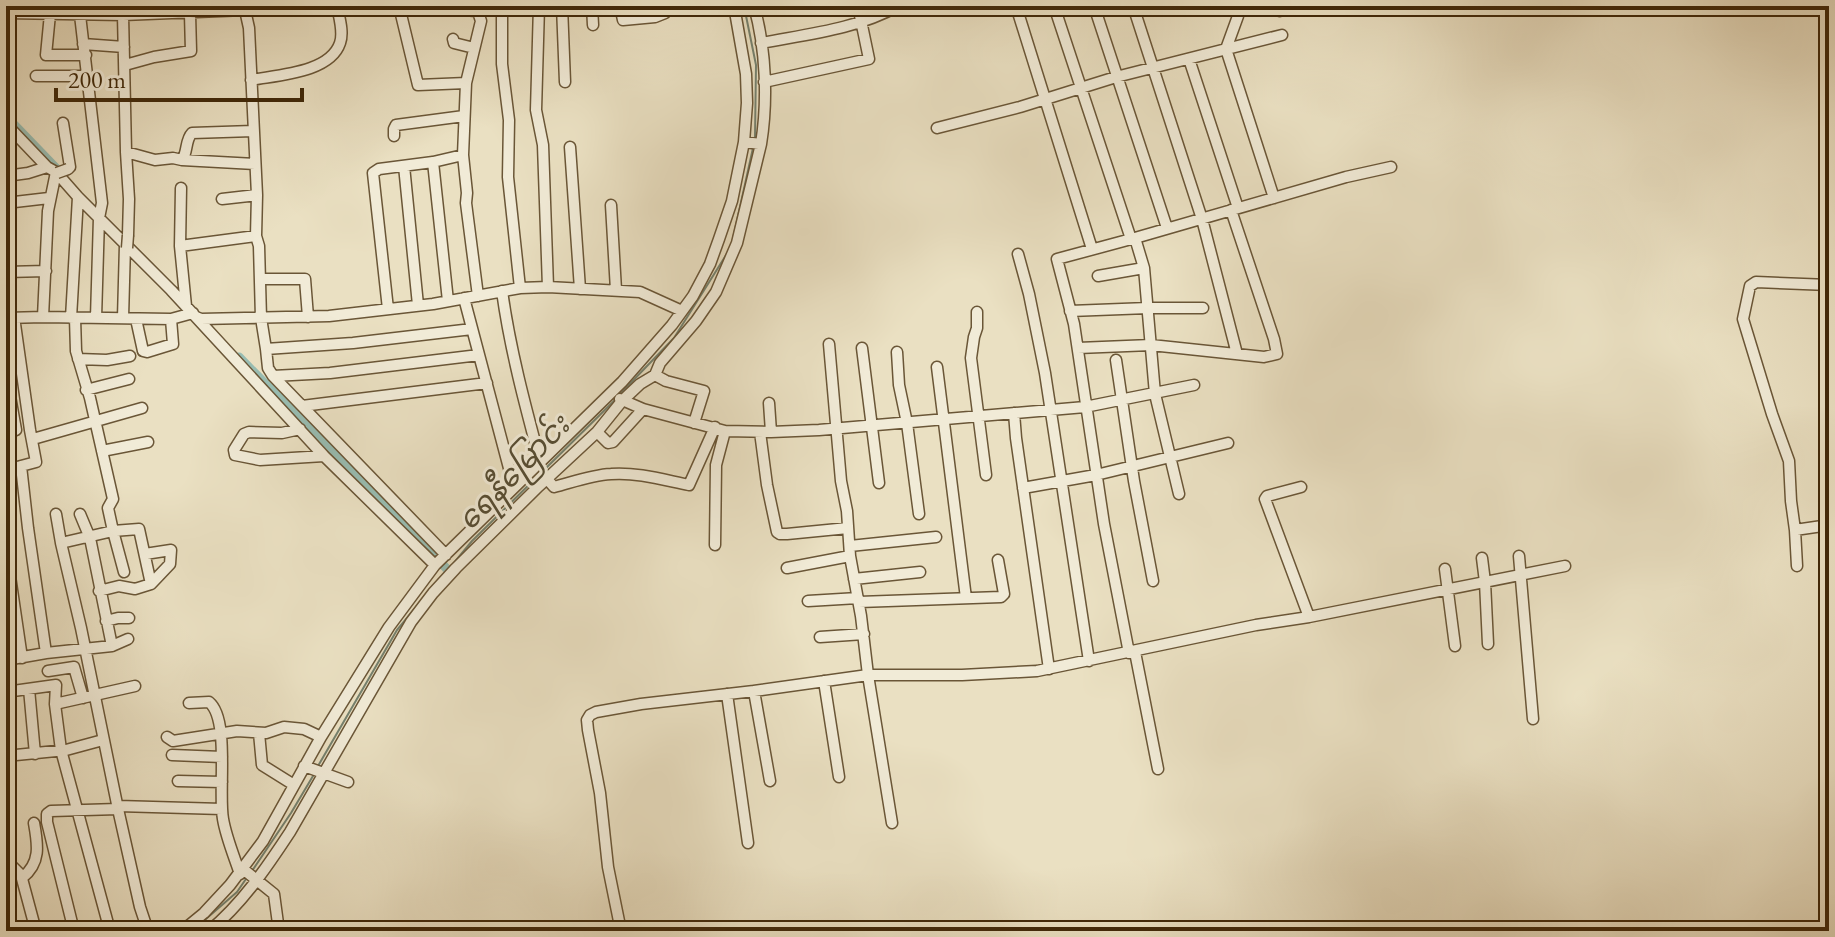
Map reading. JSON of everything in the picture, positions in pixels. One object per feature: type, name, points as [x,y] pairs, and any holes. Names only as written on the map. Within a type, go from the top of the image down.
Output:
[{"type":"street","points":[[418,6],[476,11],[476,6],[480,16],[466,83],[463,155],[478,296]]},
{"type":"street","points":[[502,6],[502,64],[509,120],[508,177],[520,288]]},
{"type":"street","points":[[539,6],[536,110],[543,145],[548,287]]},
{"type":"street","points":[[562,6],[565,82]]},
{"type":"street","points":[[592,6],[593,25]]},
{"type":"street","points":[[620,6],[623,20],[665,13]]},
{"type":"street","points":[[764,82],[869,59],[858,6]]},
{"type":"street","points":[[761,43],[861,24],[898,6]]},
{"type":"street","points":[[1016,6],[1092,249]]},
{"type":"street","points":[[1054,6],[1144,268],[1155,394],[1179,494]]},
{"type":"street","points":[[1094,6],[1167,228]]},
{"type":"street","points":[[1133,6],[1202,219],[1237,354]]},
{"type":"street","points":[[1236,6],[1238,16],[1226,49],[1274,198]]},
{"type":"street","points":[[182,931],[204,913],[243,871],[274,824],[321,737],[389,627],[435,565],[540,461],[617,397],[655,375],[660,363],[716,292],[737,243],[760,144],[765,102],[760,26],[742,7]]},
{"type":"street","points":[[209,931],[257,880],[411,622],[433,593],[512,512],[597,432],[617,397],[693,296],[721,239],[745,142],[747,103],[742,7]]},
{"type":"street","points":[[6,13],[26,10],[123,15],[190,14],[246,9],[261,318],[268,368],[446,555]]},
{"type":"street","points":[[400,9],[418,85],[466,83]]},
{"type":"street","points":[[53,11],[46,55],[124,47]]},
{"type":"street","points":[[251,80],[314,68],[331,57],[340,44],[338,11]]},
{"type":"street","points":[[83,12],[102,203],[96,318]]},
{"type":"street","points":[[125,65],[191,51],[190,14]]},
{"type":"street","points":[[123,15],[129,199],[123,318]]},
{"type":"street","points":[[937,128],[1116,77],[1282,35]]},
{"type":"street","points":[[453,39],[454,43],[474,48]]},
{"type":"street","points":[[1078,348],[1151,348],[1264,357],[1275,355],[1277,351],[1189,59]]},
{"type":"street","points":[[36,76],[87,76]]},
{"type":"street","points":[[394,136],[396,125],[464,116]]},
{"type":"street","points":[[6,176],[70,167],[63,123]]},
{"type":"street","points":[[6,124],[57,170],[78,197],[191,308],[324,456],[435,565]]},
{"type":"street","points":[[182,160],[192,133],[253,131]]},
{"type":"street","points":[[745,142],[760,144]]},
{"type":"street","points":[[570,147],[580,289]]},
{"type":"street","points":[[126,152],[155,160],[173,158],[255,164]]},
{"type":"street","points":[[388,309],[372,175],[379,169],[463,155]]},
{"type":"street","points":[[433,162],[448,301]]},
{"type":"street","points":[[404,166],[418,305]]},
{"type":"street","points":[[1158,769],[1096,475],[1078,348],[1057,259],[1391,167]]},
{"type":"street","points":[[43,317],[49,198],[57,170]]},
{"type":"street","points":[[181,188],[180,246],[191,308]]},
{"type":"street","points":[[222,199],[257,195]]},
{"type":"street","points":[[78,197],[73,318],[75,344],[113,499],[108,508],[124,572]]},
{"type":"street","points":[[6,203],[49,198]]},
{"type":"street","points":[[611,205],[616,290]]},
{"type":"street","points":[[180,246],[256,236]]},
{"type":"street","points":[[721,239],[736,242]]},
{"type":"street","points":[[1018,254],[1039,337],[1089,661]]},
{"type":"street","points":[[1098,276],[1144,268]]},
{"type":"street","points":[[6,272],[46,271]]},
{"type":"street","points":[[260,279],[305,279],[308,317]]},
{"type":"street","points":[[1797,566],[1789,461],[1743,319],[1750,286],[1756,282],[1829,285]]},
{"type":"street","points":[[6,470],[36,462],[10,318],[171,319],[191,308],[222,318],[308,317],[448,301],[520,288],[548,287],[640,292],[682,311]]},
{"type":"street","points":[[502,291],[506,325],[540,461]]},
{"type":"street","points":[[464,298],[514,487]]},
{"type":"street","points":[[1070,311],[1203,308]]},
{"type":"street","points":[[977,312],[971,358],[986,475]]},
{"type":"street","points":[[136,319],[143,351],[147,352],[173,344],[171,319]]},
{"type":"street","points":[[266,349],[353,343],[472,329]]},
{"type":"street","points":[[829,344],[835,429],[850,551],[892,823]]},
{"type":"street","points":[[862,348],[879,483]]},
{"type":"street","points":[[897,352],[899,385],[919,514]]},
{"type":"street","points":[[273,376],[330,373],[479,355]]},
{"type":"street","points":[[78,359],[107,360],[130,356]]},
{"type":"street","points":[[1116,360],[1131,467],[1153,581]]},
{"type":"street","points":[[937,367],[966,598]]},
{"type":"street","points":[[6,374],[11,430],[31,434],[95,422],[142,408]]},
{"type":"street","points":[[655,375],[704,391],[694,423]]},
{"type":"street","points":[[86,390],[129,379]]},
{"type":"street","points":[[302,406],[487,383]]},
{"type":"street","points":[[617,397],[643,409],[694,423],[727,430],[766,432],[835,429],[1085,407],[1194,385]]},
{"type":"street","points":[[769,403],[767,485],[777,532],[787,534],[848,528]]},
{"type":"street","points":[[597,432],[611,443],[643,409]]},
{"type":"street","points":[[1014,413],[1049,669]]},
{"type":"street","points":[[300,429],[282,433],[249,432],[244,434],[234,450],[235,455],[260,460],[324,456]]},
{"type":"street","points":[[547,479],[554,487],[620,474],[689,485],[727,430]]},
{"type":"street","points":[[715,545],[716,465],[727,430]]},
{"type":"street","points":[[102,451],[148,442]]},
{"type":"street","points":[[1023,488],[1096,475],[1228,443]]},
{"type":"street","points":[[21,466],[46,653]]},
{"type":"street","points":[[1301,487],[1265,499],[1309,617]]},
{"type":"street","points":[[56,514],[85,650],[89,696]]},
{"type":"street","points":[[80,514],[90,538],[112,646]]},
{"type":"street","points":[[1795,530],[1829,525]]},
{"type":"street","points":[[61,543],[113,531],[139,529],[151,584]]},
{"type":"street","points":[[787,568],[850,551],[936,537]]},
{"type":"street","points":[[6,548],[9,588],[22,658]]},
{"type":"street","points":[[99,591],[119,586],[135,589],[151,584],[170,564],[171,550],[145,554]]},
{"type":"street","points":[[1519,556],[1533,719]]},
{"type":"street","points":[[1482,558],[1488,644]]},
{"type":"street","points":[[808,601],[1003,596],[998,560]]},
{"type":"street","points":[[621,931],[608,867],[600,793],[587,720],[596,712],[824,681],[868,671],[1031,672],[1565,566]]},
{"type":"street","points":[[1445,569],[1455,646]]},
{"type":"street","points":[[854,579],[920,572]]},
{"type":"street","points":[[106,621],[129,618]]},
{"type":"street","points":[[820,637],[864,634]]},
{"type":"street","points":[[6,660],[112,646],[128,639]]},
{"type":"street","points":[[48,671],[74,667],[89,696],[103,740],[148,931]]},
{"type":"street","points":[[824,681],[839,777]]},
{"type":"street","points":[[6,692],[56,685],[55,704],[62,750],[110,931]]},
{"type":"street","points":[[55,704],[135,686]]},
{"type":"street","points":[[29,689],[35,754]]},
{"type":"street","points":[[754,691],[770,781]]},
{"type":"street","points":[[727,694],[748,843]]},
{"type":"street","points":[[189,703],[203,701],[213,704],[220,733],[222,809],[226,832],[243,871],[274,894],[279,931]]},
{"type":"street","points":[[6,728],[8,756],[62,750],[103,740]]},
{"type":"street","points":[[167,737],[173,741],[237,731],[266,733],[278,728],[295,728],[321,737]]},
{"type":"street","points":[[259,733],[262,765],[294,785]]},
{"type":"street","points":[[172,755],[222,757]]},
{"type":"street","points":[[305,767],[348,782]]},
{"type":"street","points":[[178,781],[222,782]]},
{"type":"street","points":[[74,931],[47,814],[51,811],[118,807],[222,809]]},
{"type":"street","points":[[22,878],[30,872],[37,859],[34,823]]},
{"type":"street","points":[[274,824],[289,830]]},
{"type":"street","points":[[6,836],[9,865],[20,872],[36,931]]},
{"type":"waterway","name":"ရေနီမြောင်း","points":[[744,6],[756,65],[755,137]]},
{"type":"waterway","points":[[6,116],[59,171]]},
{"type":"waterway","name":"ရေနီမြောင်း","points":[[732,243],[753,148]]},
{"type":"waterway","name":"ရေနီမြောင်း","points":[[621,393],[674,338],[728,252]]},
{"type":"waterway","points":[[239,357],[448,570]]},
{"type":"waterway","name":"ရေနီမြောင်း","points":[[453,564],[472,541],[617,398]]},
{"type":"waterway","name":"ရေနီမြောင်း","points":[[318,766],[397,630],[417,606]]},
{"type":"waterway","name":"ရေနီမြောင်း","points":[[252,871],[313,776]]},
{"type":"waterway","name":"ရေနီမြောင်း","points":[[192,931],[237,892],[248,876]]}]
